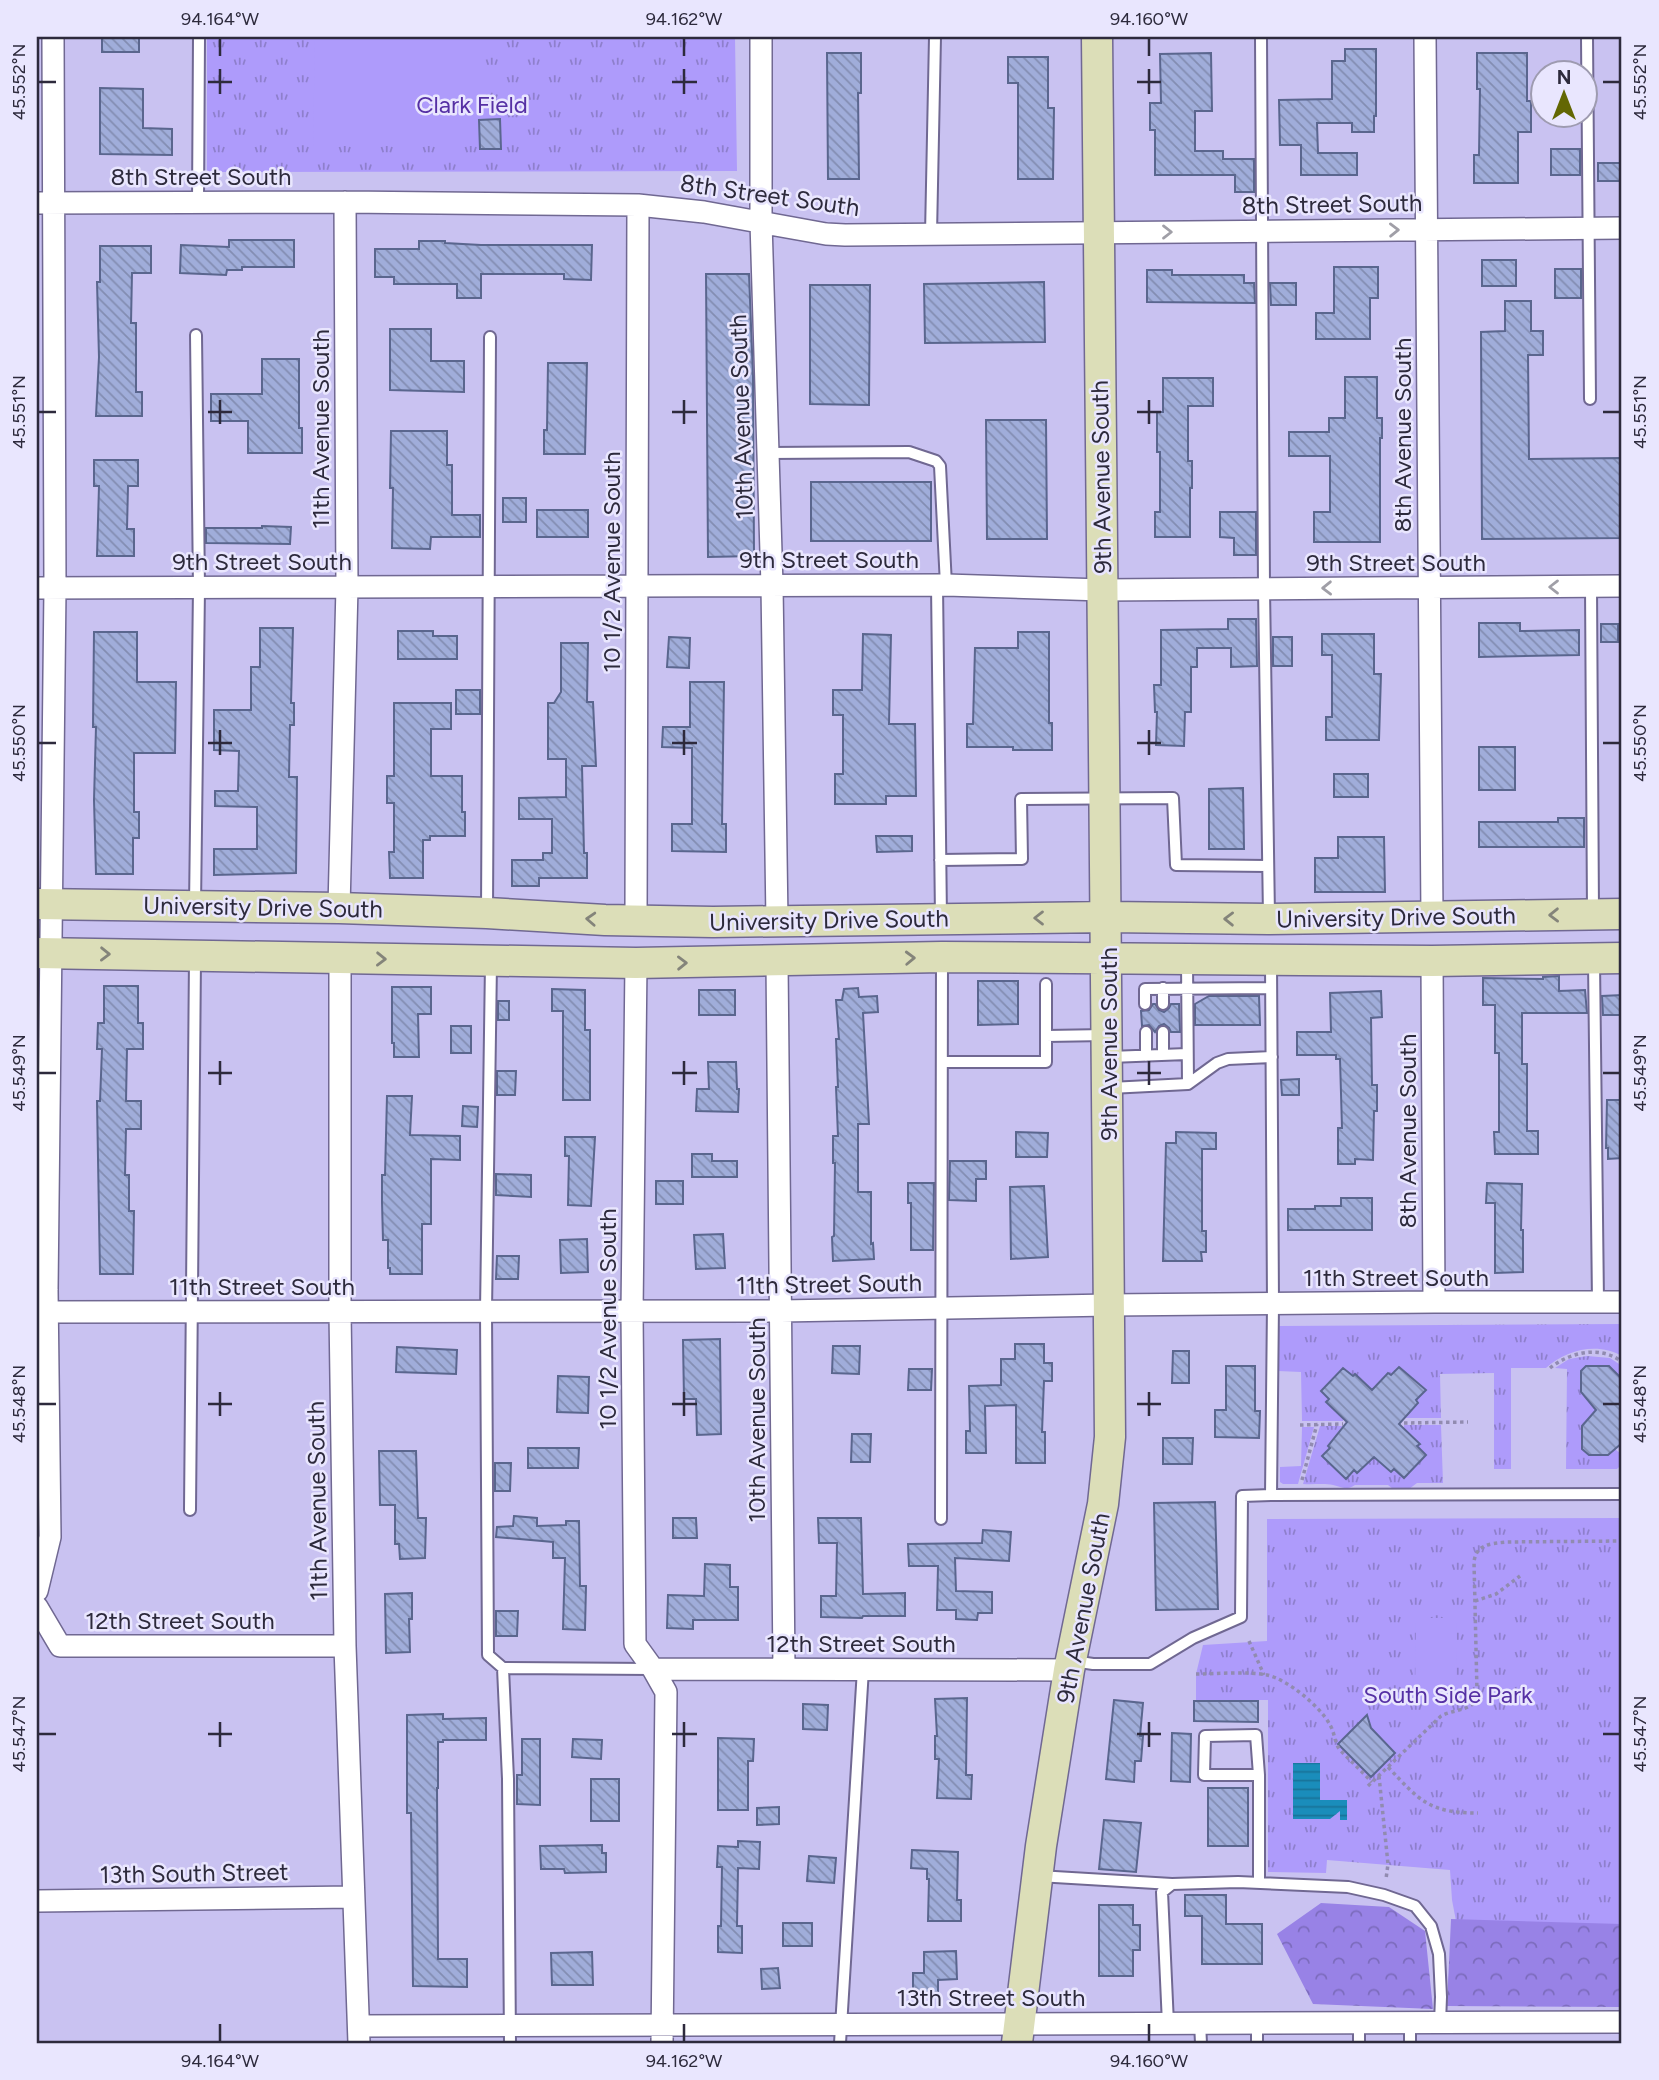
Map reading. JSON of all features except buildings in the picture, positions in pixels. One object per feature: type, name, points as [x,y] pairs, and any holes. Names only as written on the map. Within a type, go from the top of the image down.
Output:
[{"type":"main road","name":"9th Avenue South","points":[[1018,2033],[1037,1876],[1070,1666],[1103,1504],[1110,1437],[1108,917],[1104,798],[1097,37]]},
{"type":"main road","name":"University Drive South","points":[[44,904],[339,908],[579,919],[777,921],[1622,914]]},
{"type":"main road","name":"University Drive South","points":[[44,953],[636,963],[942,957],[1107,959],[1187,974],[1271,974],[1432,961],[1608,958]]},
{"type":"street","points":[[37,1591],[50,1537],[42,1312],[45,203],[53,37]]},
{"type":"street","name":"10th Avenue South","points":[[761,37],[761,222],[772,586],[777,921]]},
{"type":"street","name":"8th Avenue South","points":[[1425,37],[1432,916]]},
{"type":"street","name":"11th Avenue South","points":[[339,908],[347,587],[345,202]]},
{"type":"street","name":"8th Street South","points":[[45,203],[638,205],[826,234],[1622,228]]},
{"type":"street","name":"10 1/2 Avenue South","points":[[636,920],[638,205]]},
{"type":"street","name":"9th Street South","points":[[46,588],[942,585],[1102,590],[1622,586]]},
{"type":"street","name":"11th Avenue South","points":[[340,958],[340,1312],[345,1646],[359,2035]]},
{"type":"street","name":"10th Avenue South","points":[[777,961],[784,1669]]},
{"type":"street","name":"8th Avenue South","points":[[1432,961],[1434,1302]]},
{"type":"street","name":"10 1/2 Avenue South","points":[[636,963],[632,1312],[635,1644],[653,1669]]},
{"type":"street","name":"11th Street South","points":[[42,1312],[632,1312],[1109,1305],[1622,1302]]},
{"type":"street","name":"12th Street South","points":[[37,1607],[60,1646],[345,1646]]},
{"type":"street","name":"12th Street South","points":[[653,1669],[1070,1666]]},
{"type":"street","points":[[653,1669],[666,1692],[662,2034]]},
{"type":"street","name":"13th South Street","points":[[37,1901],[353,1897]]},
{"type":"street","name":"13th Street South","points":[[359,2035],[1018,2033],[1168,2024],[1201,2033],[1410,2033],[1440,2023],[1622,2022]]},
{"type":"lane","points":[[198,202],[199,37]]},
{"type":"lane","points":[[931,234],[935,37]]},
{"type":"lane","points":[[1261,37],[1269,919]]},
{"type":"lane","points":[[1587,37],[1590,398]]},
{"type":"lane","points":[[195,906],[199,588],[196,335]]},
{"type":"lane","points":[[487,913],[490,337]]},
{"type":"lane","points":[[768,453],[909,452],[936,461],[940,466],[940,918]]},
{"type":"lane","points":[[1591,586],[1593,915]]},
{"type":"lane","points":[[940,860],[1022,859],[1021,799],[1173,797],[1176,865],[1268,866]]},
{"type":"lane","points":[[190,1510],[195,956]]},
{"type":"lane","points":[[941,1519],[942,957]]},
{"type":"lane","points":[[1598,1302],[1608,958]]},
{"type":"lane","points":[[491,961],[486,1311],[488,1655],[503,1668],[653,1669]]},
{"type":"lane","points":[[1145,1004],[1145,989],[1164,988],[1187,974]]},
{"type":"lane","points":[[1187,974],[1188,1084]]},
{"type":"lane","points":[[1271,974],[1271,1495]]},
{"type":"lane","points":[[942,1062],[1046,1062],[1045,984]]},
{"type":"lane","points":[[1164,988],[1164,1004]]},
{"type":"lane","points":[[1146,1032],[1146,1056]]},
{"type":"lane","points":[[1163,1032],[1164,1055]]},
{"type":"lane","points":[[1046,1035],[1146,1056],[1187,1054]]},
{"type":"lane","points":[[1108,1088],[1188,1084],[1217,1063],[1228,1059],[1272,1057]]},
{"type":"lane","points":[[1070,1666],[1150,1664],[1193,1638],[1241,1617],[1242,1496],[1622,1494]]},
{"type":"lane","points":[[503,1668],[508,1779],[510,2034]]},
{"type":"lane","points":[[840,2034],[863,1669]]},
{"type":"lane","points":[[1259,1775],[1204,1775],[1205,1736],[1256,1735],[1259,1775],[1259,1883]]},
{"type":"lane","points":[[1037,1876],[1172,1884],[1259,1883],[1348,1887],[1384,1895],[1415,1906],[1431,1926],[1439,1954],[1440,2023]]},
{"type":"lane","points":[[1168,2024],[1162,1892],[1172,1884]]},
{"type":"path","points":[[1550,1368],[1580,1353],[1611,1355],[1622,1362]]},
{"type":"path","points":[[1404,1423],[1468,1422]]},
{"type":"path","points":[[1300,1486],[1317,1424]]},
{"type":"path","points":[[1300,1425],[1343,1424]]},
{"type":"path","points":[[1368,1786],[1441,1716],[1468,1708],[1475,1703],[1474,1557],[1478,1550],[1484,1545],[1506,1542],[1622,1541]]},
{"type":"path","points":[[1475,1601],[1496,1594],[1520,1576]]},
{"type":"path","points":[[1249,1642],[1264,1675]]},
{"type":"path","points":[[1196,1674],[1270,1675],[1289,1685],[1318,1710],[1331,1726],[1336,1745],[1372,1782]]},
{"type":"path","points":[[1388,1767],[1426,1804],[1452,1812],[1478,1813]]},
{"type":"path","points":[[1379,1776],[1388,1864],[1384,1895]]},
{"type":"green space","name":"Clark Field","points":[[207,37],[735,37],[737,171],[207,172]]},
{"type":"green space","name":"Clark Field","points":[[315,37],[482,37],[480,146],[313,146]]},
{"type":"green space","points":[[1622,1324],[1622,1356],[1602,1349],[1582,1350],[1563,1357],[1546,1368],[1511,1368],[1511,1469],[1494,1469],[1494,1373],[1440,1374],[1441,1418],[1404,1418],[1426,1390],[1398,1368],[1372,1390],[1354,1374],[1321,1391],[1329,1399],[1326,1402],[1343,1421],[1302,1421],[1301,1372],[1278,1371],[1278,1326]]},
{"type":"green space","points":[[1587,1356],[1610,1358],[1622,1366],[1622,1379],[1609,1366],[1586,1366],[1581,1371],[1581,1392],[1596,1410],[1582,1426],[1582,1449],[1589,1455],[1608,1455],[1615,1449],[1621,1454],[1621,1465],[1617,1469],[1566,1469],[1567,1369],[1555,1368],[1569,1359]]},
{"type":"green space","points":[[1404,1425],[1441,1425],[1443,1483],[1417,1483],[1409,1489],[1393,1489],[1388,1485],[1355,1485],[1346,1488],[1329,1484],[1303,1484],[1320,1426],[1343,1426],[1328,1446],[1346,1479],[1354,1470],[1357,1473],[1374,1457],[1405,1478],[1426,1455],[1404,1429]]},
{"type":"green space","points":[[1302,1427],[1314,1427],[1298,1484],[1283,1484],[1280,1482],[1280,1467],[1301,1466]]},
{"type":"green space","name":"South Side Park","points":[[1622,1518],[1622,1994],[1448,1995],[1456,1921],[1450,1870],[1327,1860],[1326,1873],[1268,1872],[1268,1700],[1196,1700],[1196,1674],[1203,1645],[1267,1641],[1267,1519]]},
{"type":"green space","points":[[1416,1618],[1457,1618],[1456,1697],[1415,1696]]},
{"type":"green space","points":[[1321,1903],[1389,1907],[1425,1931],[1433,2009],[1313,2004],[1277,1934]]},
{"type":"green space","points":[[1451,1919],[1622,1924],[1622,2007],[1447,2006]]},
{"type":"water","points":[[1293,1763],[1320,1763],[1320,1800],[1347,1800],[1347,1820],[1340,1820],[1340,1811],[1330,1819],[1293,1819]]}]
